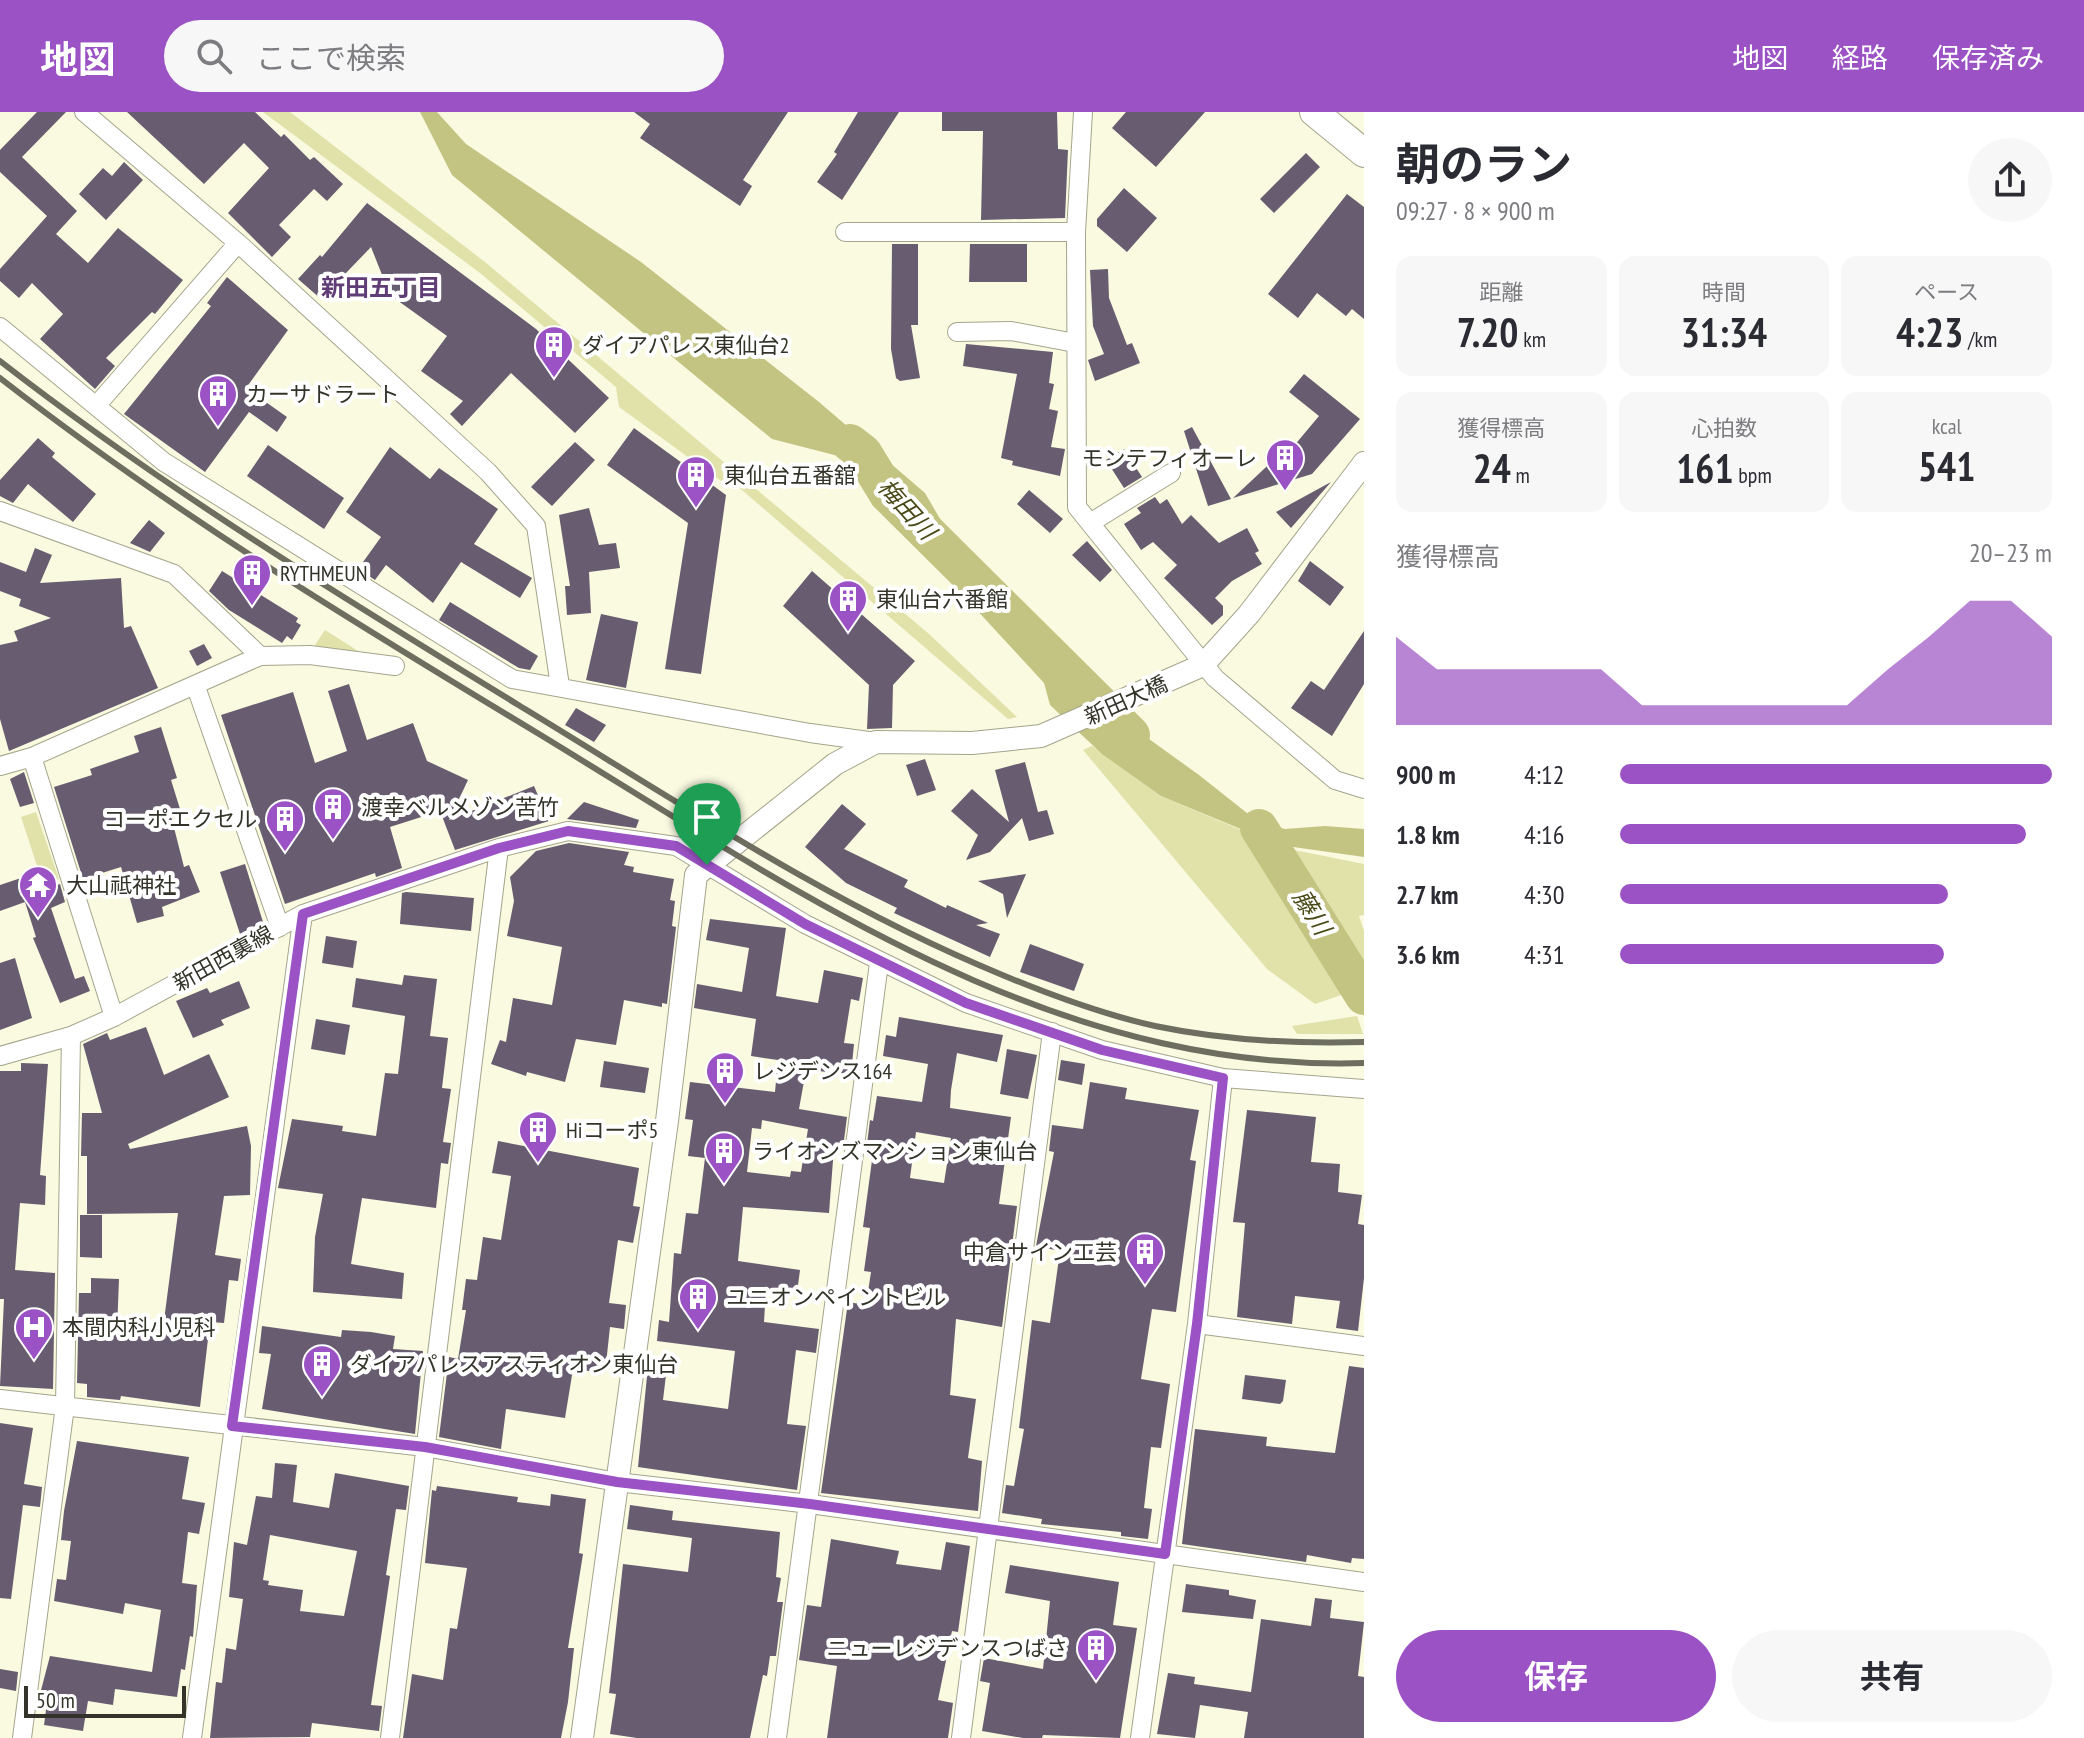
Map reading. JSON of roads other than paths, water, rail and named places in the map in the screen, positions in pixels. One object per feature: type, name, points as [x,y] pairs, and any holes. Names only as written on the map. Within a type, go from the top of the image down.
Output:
[{"type":"highway","points":[[1314,112],[1364,153]]},
{"type":"street","points":[[84,112],[238,243],[488,472],[536,526],[560,686]]},
{"type":"street","points":[[1083,112],[1076,232],[1077,507],[1199,667],[1335,780],[1364,789]]},
{"type":"street","points":[[845,232],[1076,232]]},
{"type":"street","points":[[96,406],[238,243]]},
{"type":"street","points":[[0,327],[164,462],[512,679],[876,742]]},
{"type":"street","points":[[957,332],[1011,331],[1075,343]]},
{"type":"street","points":[[1199,667],[1249,614],[1364,463]]},
{"type":"street","points":[[1090,523],[1171,473]]},
{"type":"street","points":[[1,515],[174,574],[260,656]]},
{"type":"street","points":[[1,760],[32,757],[196,687],[260,656],[310,655],[395,666]]},
{"type":"street","name":"新田大橋","points":[[876,742],[972,743],[1057,731],[1199,667]]},
{"type":"street","points":[[196,687],[280,927]]},
{"type":"street","points":[[582,1738],[667,1121],[696,875],[835,764],[876,742]]},
{"type":"street","points":[[32,757],[114,1017]]},
{"type":"street","name":"新田西裏線","points":[[0,1056],[71,1036],[114,1017],[303,914],[499,848],[568,831],[676,846],[879,963],[966,1003],[1102,1050],[1223,1078],[1364,1089]]},
{"type":"street","points":[[390,1738],[499,848]]},
{"type":"street","points":[[192,1738],[303,914]]},
{"type":"street","points":[[777,1738],[879,963]]},
{"type":"street","points":[[961,1738],[1052,1032]]},
{"type":"street","points":[[22,1738],[65,1406],[71,1036]]},
{"type":"street","points":[[1140,1738],[1197,1324],[1223,1078]]},
{"type":"street","points":[[1197,1324],[1364,1346]]},
{"type":"street","points":[[0,1399],[425,1447],[617,1482],[810,1504],[1364,1582]]},
{"type":"waterway","name":"梅田川","points":[[850,443],[863,453],[888,494],[1131,735]]},
{"type":"waterway","name":"藤川","points":[[1259,828],[1364,996]]},
{"type":"railway","points":[[0,361],[192,499],[324,585],[699,816],[877,917],[1019,982],[1135,1021],[1232,1038],[1364,1042]]},
{"type":"railway","points":[[0,378],[197,520],[332,607],[731,852],[830,909],[930,960],[1033,1004],[1139,1038],[1249,1058],[1364,1063]]},
{"type":"place","name":"ダイアパレス東仙台2","points":[[554,379]]},
{"type":"place","name":"カーサドラート","points":[[218,428]]},
{"type":"place","name":"モンテフィオーレ","points":[[1285,492]]},
{"type":"place","name":"東仙台五番舘","points":[[696,509]]},
{"type":"place","name":"RYTHMEUN","points":[[252,607]]},
{"type":"place","name":"東仙台六番館","points":[[848,633]]},
{"type":"place","name":"渡幸ベルメゾン苦竹","points":[[333,841]]},
{"type":"place","name":"コーポエクセル","points":[[285,853]]},
{"type":"place","name":"大山祗神社","points":[[38,919]]},
{"type":"place","name":"レジデンス164","points":[[725,1105]]},
{"type":"place","name":"Hiコーポ5","points":[[538,1164]]},
{"type":"place","name":"ライオンズマンション東仙台","points":[[724,1185]]},
{"type":"place","name":"中倉サイン工芸","points":[[1145,1286]]},
{"type":"place","name":"ユニオンペイントビル","points":[[698,1331]]},
{"type":"place","name":"本間内科小児科","points":[[34,1361]]},
{"type":"place","name":"ダイアパレスアスティオン東仙台","points":[[322,1398]]},
{"type":"place","name":"ニューレジデンスつばさ","points":[[1096,1682]]},
{"type":"district","name":"新田五丁目","points":[[381,287]]}]
